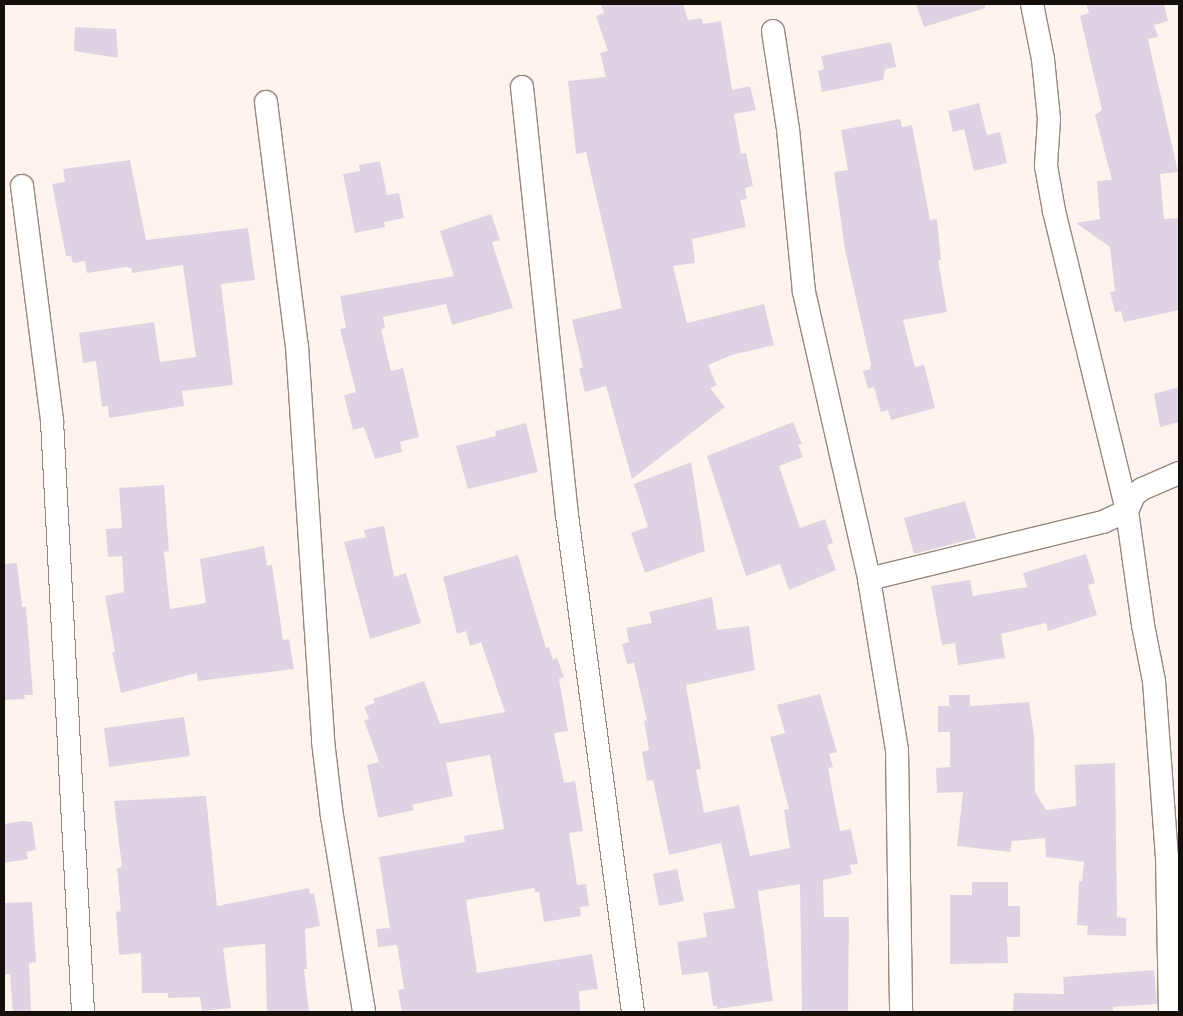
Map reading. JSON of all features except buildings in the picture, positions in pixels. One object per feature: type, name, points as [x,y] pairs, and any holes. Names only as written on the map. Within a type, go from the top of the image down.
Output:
[{"type":"street","points":[[1032,4],[1043,59],[1048,119],[1046,166],[1054,211],[1127,511],[1142,625],[1154,681],[1166,856],[1170,1012]]},
{"type":"street","points":[[773,31],[788,129],[804,292],[869,579],[897,750],[902,1012]]},
{"type":"street","points":[[522,87],[567,515],[633,1012]]},
{"type":"street","points":[[266,102],[297,346],[324,750],[364,1012]]},
{"type":"street","points":[[22,186],[52,422],[83,1012]]},
{"type":"street","points":[[869,579],[1092,525],[1127,511],[1134,496],[1142,489],[1179,473]]}]
